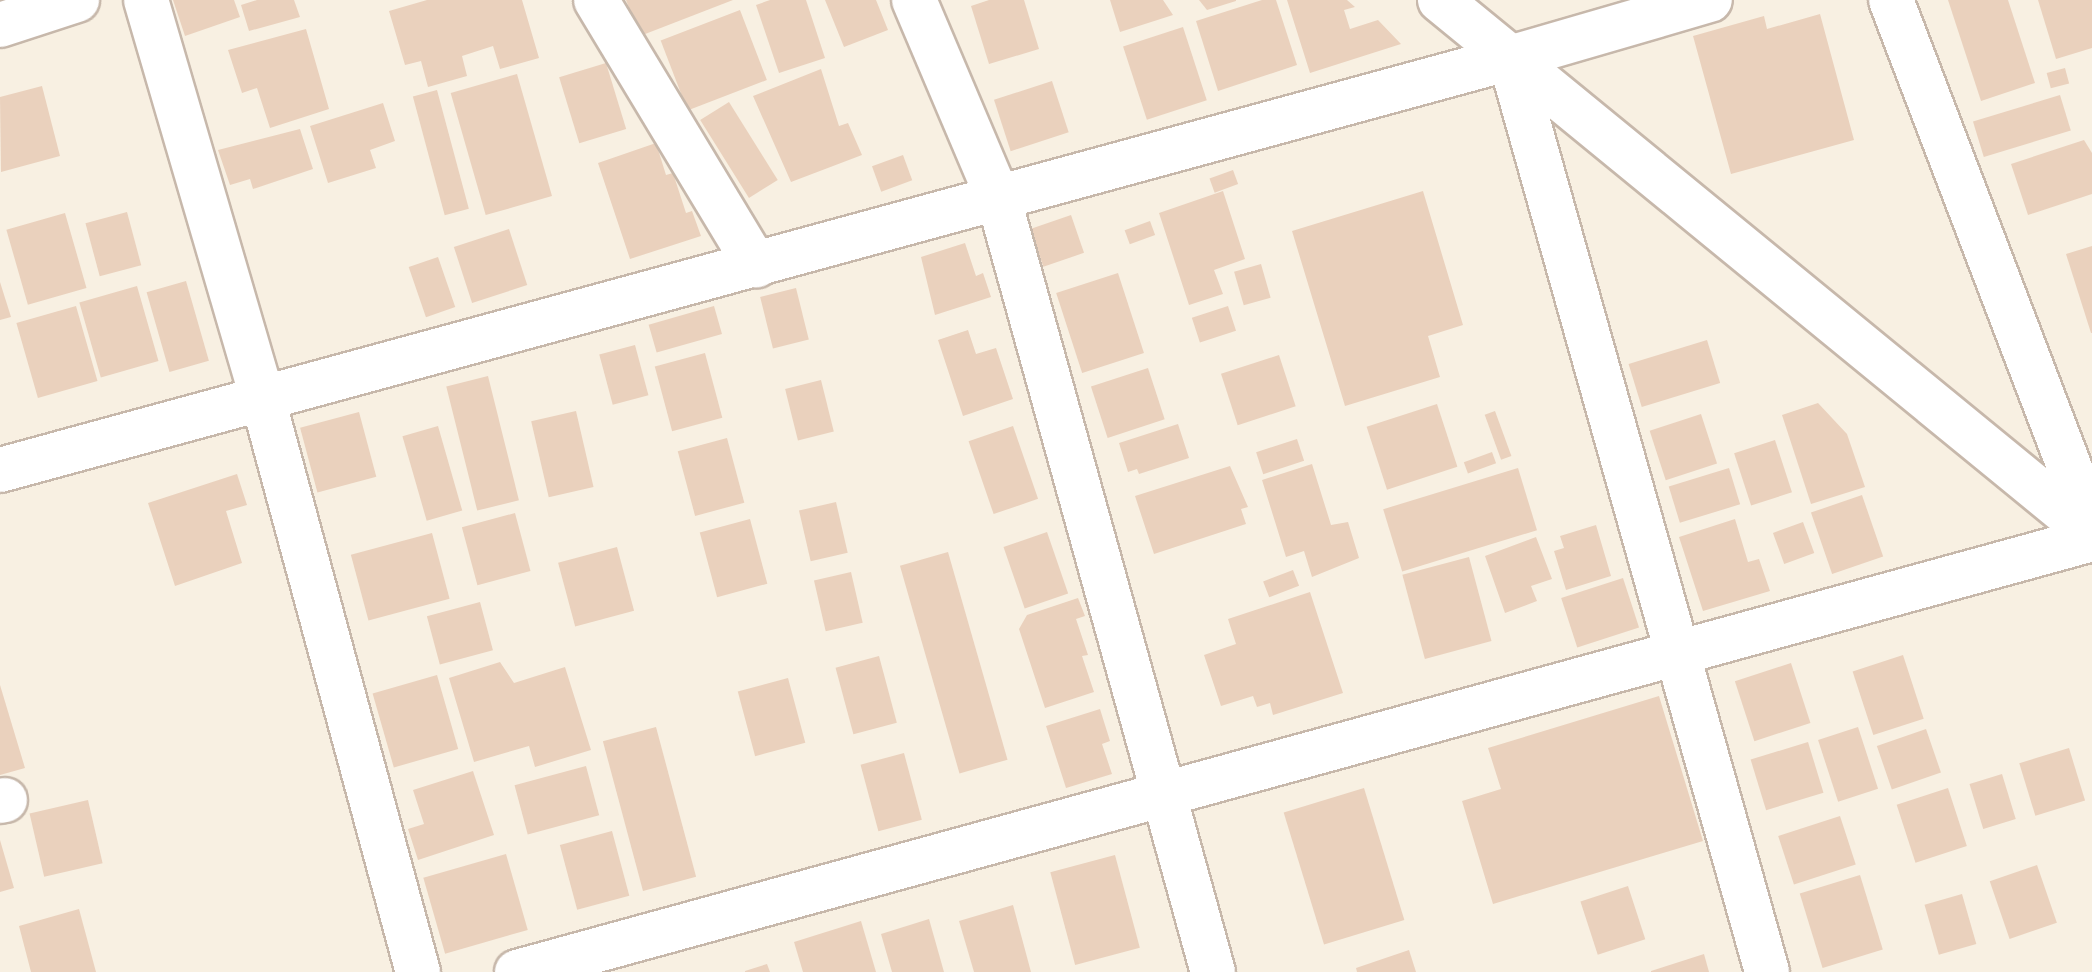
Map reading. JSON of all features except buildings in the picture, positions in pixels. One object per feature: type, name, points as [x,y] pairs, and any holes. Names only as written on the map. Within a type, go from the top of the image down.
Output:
[{"type":"street","points":[[0,25],[77,0]]},
{"type":"street","points":[[146,0],[262,396],[418,972]]},
{"type":"street","points":[[596,0],[756,265]]},
{"type":"street","points":[[914,0],[999,200],[1166,792],[1213,972]]},
{"type":"street","points":[[0,470],[262,396],[999,200],[1710,0]]},
{"type":"street","points":[[1891,0],[2092,526]]},
{"type":"street","points":[[1458,7],[1510,58],[2092,536]]},
{"type":"street","points":[[1510,58],[1582,328],[1678,652],[1767,972]]},
{"type":"street","points":[[517,972],[2092,536]]}]
